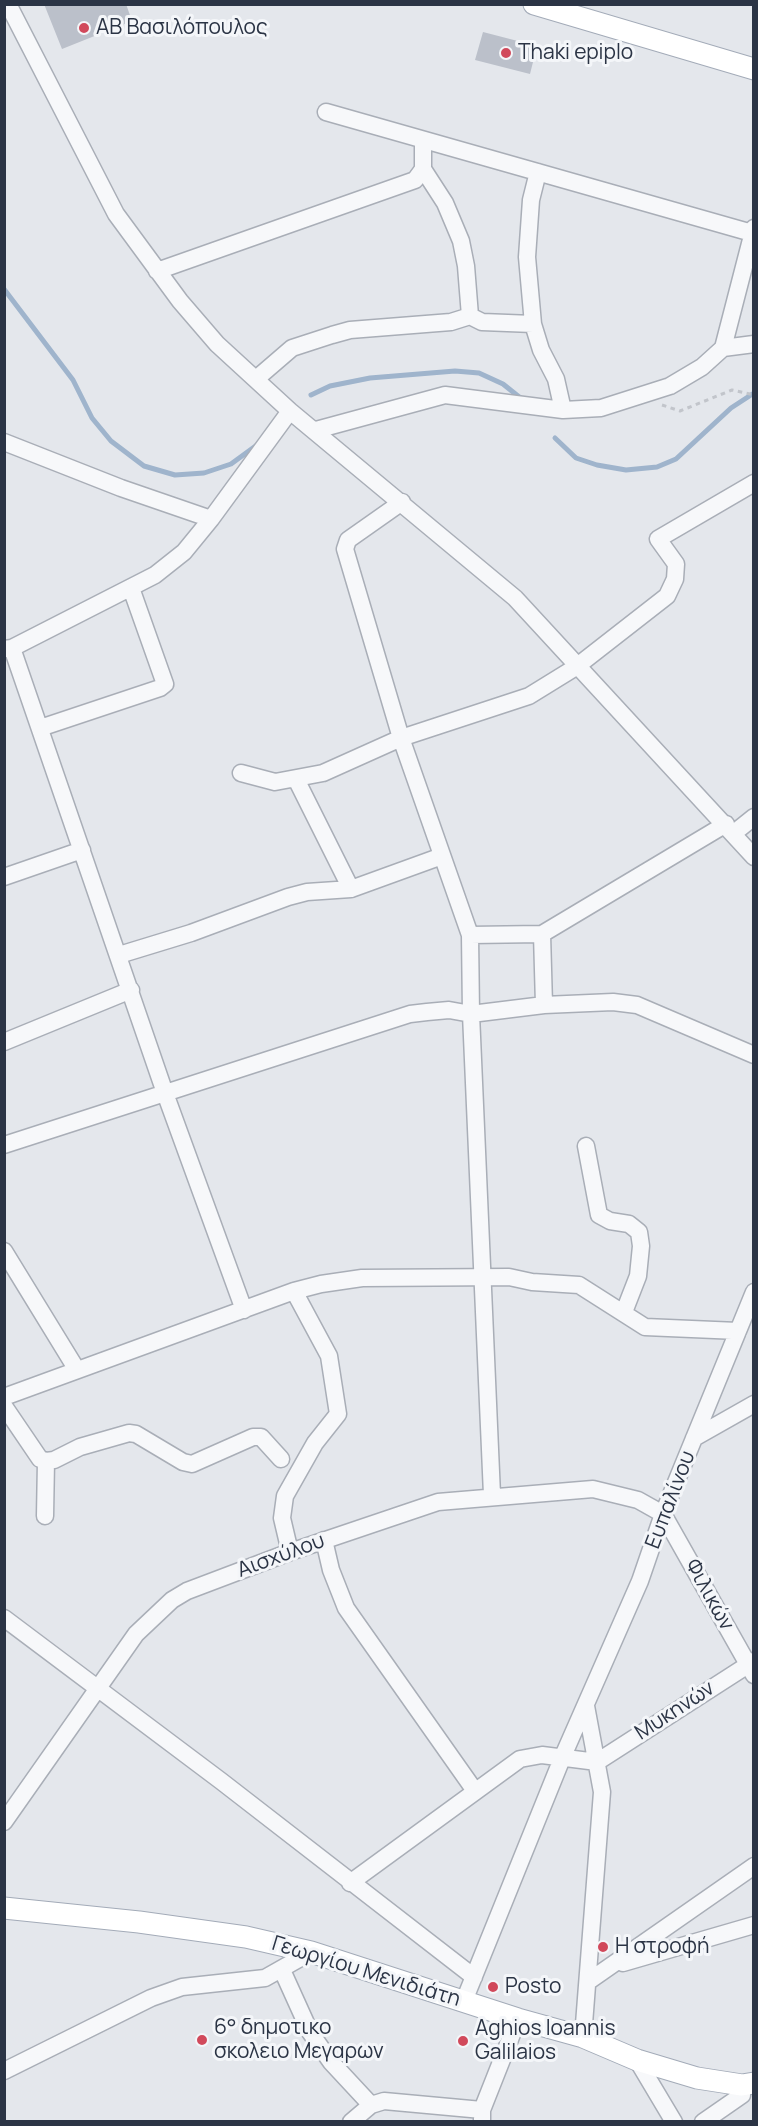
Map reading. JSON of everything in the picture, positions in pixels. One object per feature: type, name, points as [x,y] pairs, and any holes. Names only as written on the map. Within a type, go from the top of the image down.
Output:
[{"type":"main road","points":[[534,4],[575,10],[753,69]]},
{"type":"main road","name":"Γεωργίου Μενιδιάτη","points":[[4,1908],[208,1931],[310,1952],[518,2019],[583,2037],[637,2060],[697,2078],[748,2084]]},
{"type":"street","points":[[8,4],[100,186],[122,224],[217,344],[290,411],[316,430],[515,598],[576,667],[730,829],[753,857]]},
{"type":"street","points":[[316,430],[445,395],[563,410],[601,408],[639,398],[670,386],[702,367],[723,348],[753,231],[423,141],[326,111]]},
{"type":"street","points":[[423,141],[423,169],[445,203],[461,241],[466,266],[470,316]]},
{"type":"street","points":[[157,271],[398,188],[415,180],[423,169]]},
{"type":"street","points":[[538,172],[531,200],[527,257],[533,324],[556,379],[563,410]]},
{"type":"street","points":[[256,379],[292,348],[350,330],[451,322],[470,316],[482,322],[533,324]]},
{"type":"street","points":[[723,348],[753,344]]},
{"type":"street","points":[[244,1310],[165,1094],[40,728],[8,649],[154,575],[184,552],[290,411]]},
{"type":"street","points":[[4,442],[121,488],[211,519]]},
{"type":"street","points":[[241,773],[275,782],[323,773],[400,738],[529,696],[576,667],[667,596],[675,579],[676,564],[658,539],[753,483]]},
{"type":"street","points":[[402,502],[348,540],[345,549],[400,738],[470,935],[471,1014],[492,1495]]},
{"type":"street","points":[[40,728],[160,688],[165,684],[130,588]]},
{"type":"street","points":[[296,779],[351,889]]},
{"type":"street","points":[[470,935],[542,934],[753,817]]},
{"type":"street","points":[[4,877],[82,850]]},
{"type":"street","points":[[119,955],[191,933],[306,892],[351,889],[442,856]]},
{"type":"street","points":[[542,934],[544,1005]]},
{"type":"street","points":[[4,1042],[131,990]]},
{"type":"street","points":[[4,1145],[410,1014],[449,1010],[471,1014],[544,1005],[613,1002],[637,1005],[753,1055]]},
{"type":"street","points":[[586,1146],[599,1215],[610,1221],[628,1224],[639,1232],[641,1246],[638,1276],[624,1312]]},
{"type":"street","points":[[4,1251],[77,1370]]},
{"type":"street","points":[[4,1397],[294,1291],[321,1284],[362,1278],[509,1277],[532,1282],[579,1285],[645,1327],[738,1331]]},
{"type":"street","points":[[290,1552],[282,1518],[285,1496],[315,1443],[338,1414],[329,1356],[294,1291]]},
{"type":"street","name":"Ευπαλίνου","points":[[464,2001],[563,1756],[640,1581],[663,1515],[738,1331],[750,1317],[753,1292]]},
{"type":"street","points":[[694,1438],[753,1404]]},
{"type":"street","points":[[4,1406],[40,1459],[46,1461],[54,1460],[80,1447],[129,1433],[136,1434],[183,1462],[192,1464],[253,1437],[261,1437],[281,1459]]},
{"type":"street","points":[[45,1516],[46,1461]]},
{"type":"street","name":"Αισχύλου","points":[[4,1822],[136,1634],[172,1600],[187,1591],[290,1552],[438,1502],[492,1495],[593,1489],[638,1500],[663,1515]]},
{"type":"street","name":"Φιλικών","points":[[663,1515],[752,1667]]},
{"type":"street","points":[[324,1540],[331,1570],[346,1608],[475,1791]]},
{"type":"street","points":[[4,1618],[474,1977]]},
{"type":"street","name":"Μυκηνών","points":[[597,1762],[752,1667]]},
{"type":"street","points":[[583,2037],[602,1792],[586,1706]]},
{"type":"street","points":[[350,1883],[520,1759],[542,1755],[597,1762]]},
{"type":"street","points":[[589,1981],[753,1866]]},
{"type":"street","points":[[614,1965],[753,1925]]},
{"type":"street","points":[[4,2071],[151,1998],[182,1987],[265,1978],[310,1952]]},
{"type":"street","points":[[282,1970],[309,2032],[331,2062],[371,2105]]},
{"type":"street","points":[[351,2121],[371,2105],[384,2101],[482,2116],[518,2019]]},
{"type":"street","points":[[637,2060],[674,2121]]},
{"type":"street","points":[[703,2121],[742,2095],[748,2084]]},
{"type":"path","points":[[639,398],[680,411],[732,390],[753,395]]},
{"type":"building","name":"ΑΒ Βασιλόπουλος","points":[[44,4],[126,4],[132,21],[62,49]]},
{"type":"building","name":"Thaki epiplo","points":[[483,32],[537,46],[530,74],[475,60]]},
{"type":"waterway","points":[[4,289],[73,380],[92,418],[111,441],[144,466],[175,475],[204,473],[231,464],[257,445]]},
{"type":"waterway","points":[[311,395],[330,386],[370,378],[455,371],[479,373],[503,384],[523,400]]},
{"type":"waterway","points":[[555,438],[576,458],[597,465],[626,470],[657,467],[676,459],[731,408],[754,393]]},
{"type":"place","name":"ΑΒ Βασιλόπουλος","points":[[84,28]]},
{"type":"place","name":"Thaki epiplo","points":[[506,53]]},
{"type":"place","name":"Η στροφή","points":[[603,1947]]},
{"type":"place","name":"Posto","points":[[493,1987]]},
{"type":"place","name":"6° δημοτικο σκολειο Μεγαρων","points":[[202,2040]]},
{"type":"place","name":"Aghios Ioannis Galilaios","points":[[463,2041]]}]
